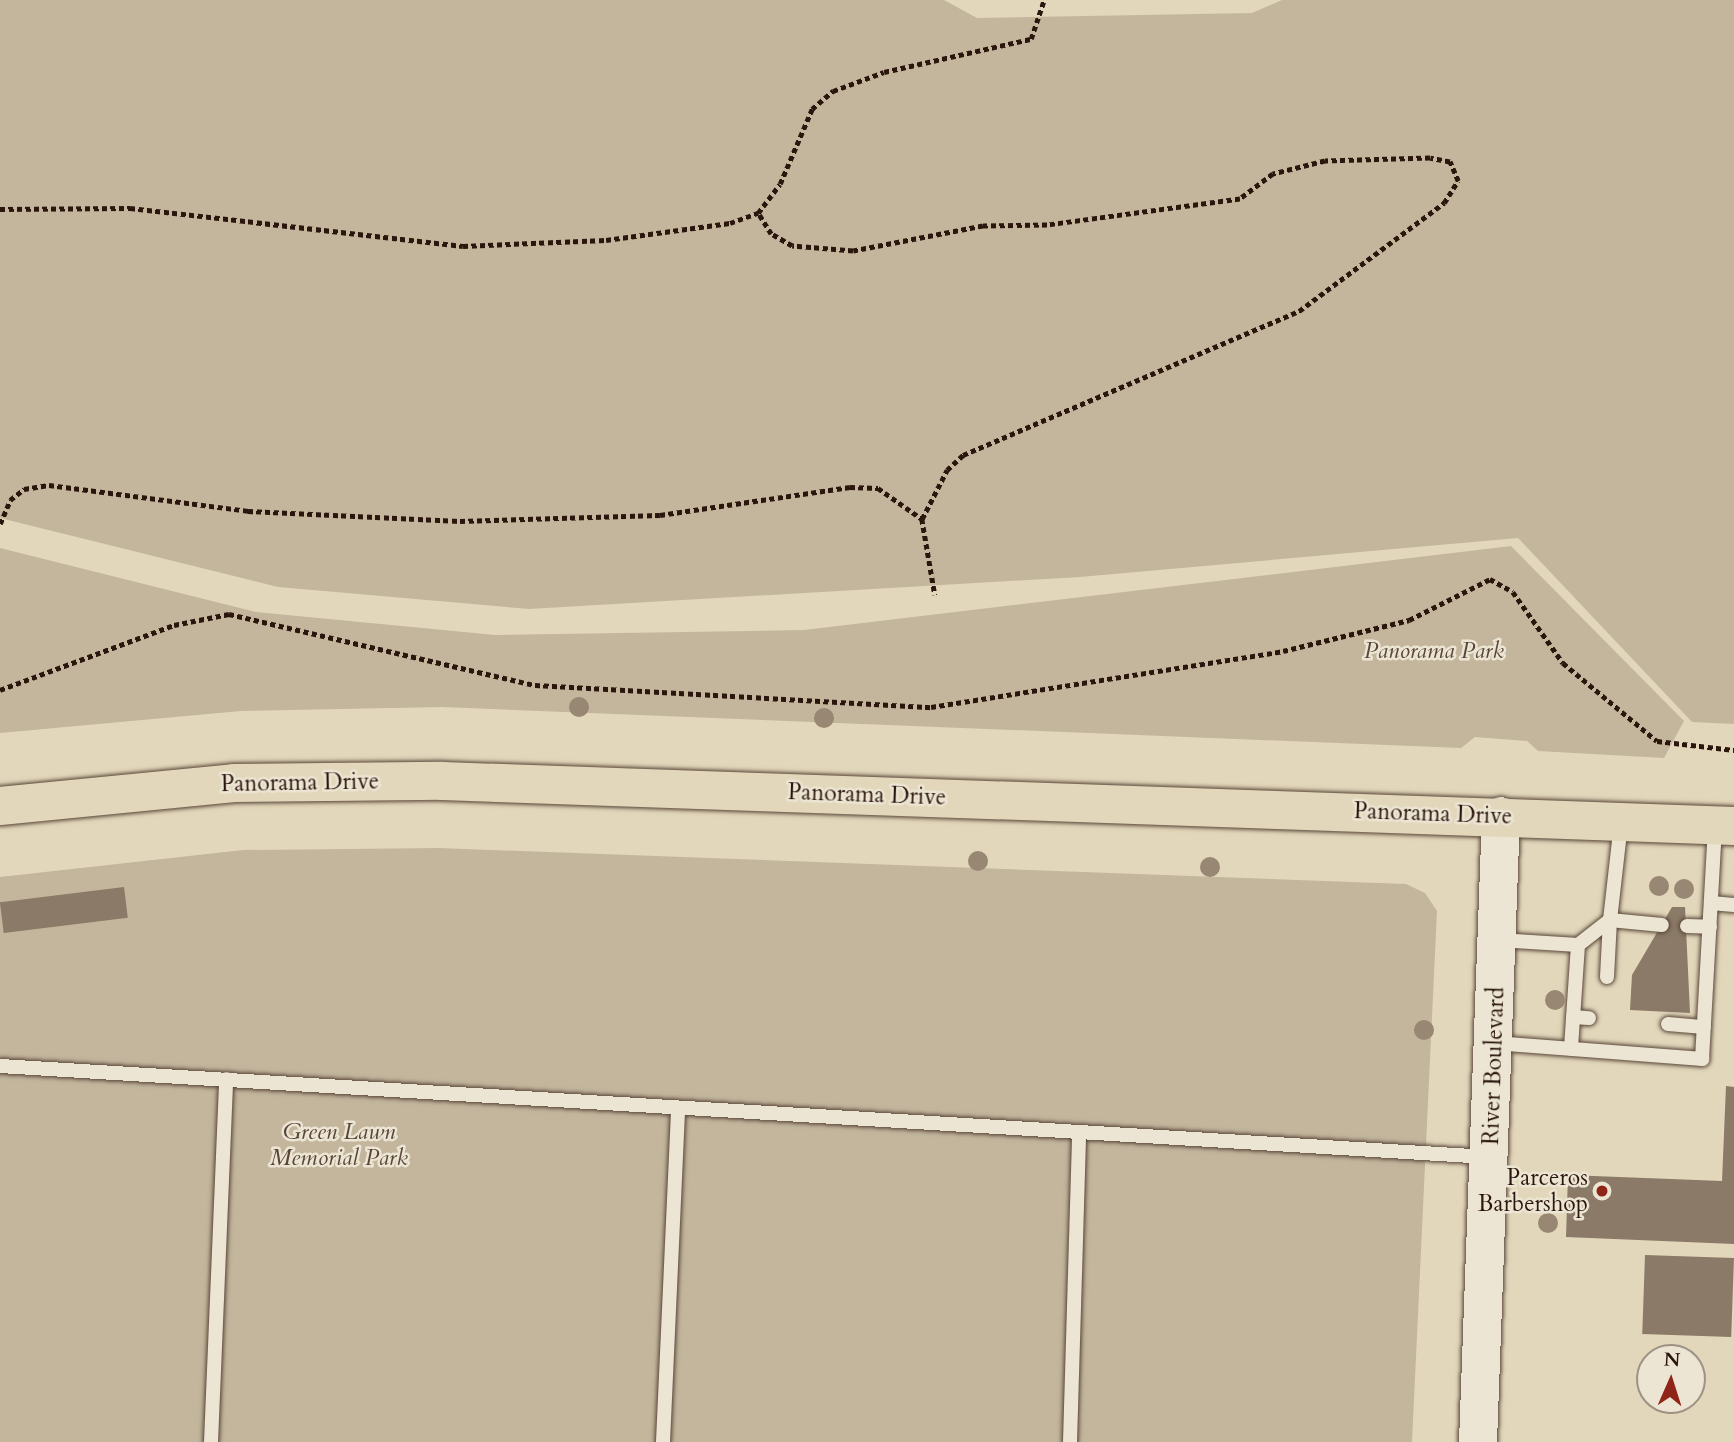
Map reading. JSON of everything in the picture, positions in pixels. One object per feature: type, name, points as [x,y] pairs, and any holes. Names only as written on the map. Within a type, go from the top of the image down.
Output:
[{"type":"main road","name":"Panorama Drive","points":[[0,806],[234,783],[442,781],[1502,816],[1725,826]]},
{"type":"main road","name":"River Boulevard","points":[[1478,1442],[1492,1158],[1502,816]]},
{"type":"lane","points":[[1607,978],[1610,920],[1621,821]]},
{"type":"lane","points":[[1495,1043],[1702,1059],[1711,903],[1725,826]]},
{"type":"lane","points":[[1711,903],[1734,905]]},
{"type":"lane","points":[[1499,940],[1578,945],[1610,920],[1662,925]]},
{"type":"lane","points":[[1687,926],[1710,927]]},
{"type":"lane","points":[[1571,1049],[1578,945]]},
{"type":"lane","points":[[1573,1017],[1589,1018]]},
{"type":"lane","points":[[1668,1024],[1704,1027]]},
{"type":"lane","points":[[0,1066],[1079,1135],[1492,1158]]},
{"type":"lane","points":[[211,1442],[226,1079]]},
{"type":"lane","points":[[663,1442],[678,1108]]},
{"type":"lane","points":[[1070,1442],[1079,1135]]},
{"type":"path","points":[[0,209],[130,208],[521,247],[674,234],[758,212],[780,184],[812,109],[833,91],[884,72],[1031,39],[1044,0]]},
{"type":"path","points":[[758,212],[771,234],[792,246],[853,251],[983,226],[1047,225],[1240,199],[1273,173],[1325,161],[1430,158],[1457,169],[1458,181],[1444,204],[1299,312],[963,455],[947,470],[922,519],[935,595]]},
{"type":"path","points":[[0,524],[10,500],[24,489],[49,485],[248,511],[460,521],[660,515],[850,487],[878,488],[922,519]]},
{"type":"path","points":[[0,690],[174,625],[229,614],[535,685],[931,707],[1283,651],[1409,620],[1490,579],[1513,592],[1563,663],[1657,741],[1734,750]]},
{"type":"green space","points":[[0,0],[944,0],[977,18],[1252,13],[1282,0],[1734,0],[1734,724],[1692,722],[1518,538],[1080,577],[529,609],[278,587],[0,518]]},
{"type":"green space","name":"Panorama Park","points":[[1511,546],[1684,721],[1664,758],[1538,751],[1527,741],[1475,737],[1461,748],[442,707],[241,711],[0,733],[0,548],[256,612],[495,635],[804,630]]},
{"type":"green space","name":"Green Lawn Memorial Park","points":[[439,848],[1406,884],[1425,893],[1437,911],[1412,1442],[0,1442],[0,877],[243,850]]},
{"type":"building","points":[[124,887],[128,918],[4,933],[0,902]]},
{"type":"building","points":[[1672,907],[1685,907],[1690,1013],[1630,1010],[1632,975]]},
{"type":"building","points":[[1726,1086],[1734,1087],[1734,1244],[1566,1237],[1568,1175],[1722,1181]]},
{"type":"building","points":[[1645,1255],[1734,1258],[1731,1337],[1642,1334]]},
{"type":"place","name":"Parceros Barbershop","points":[[1602,1191]]}]
